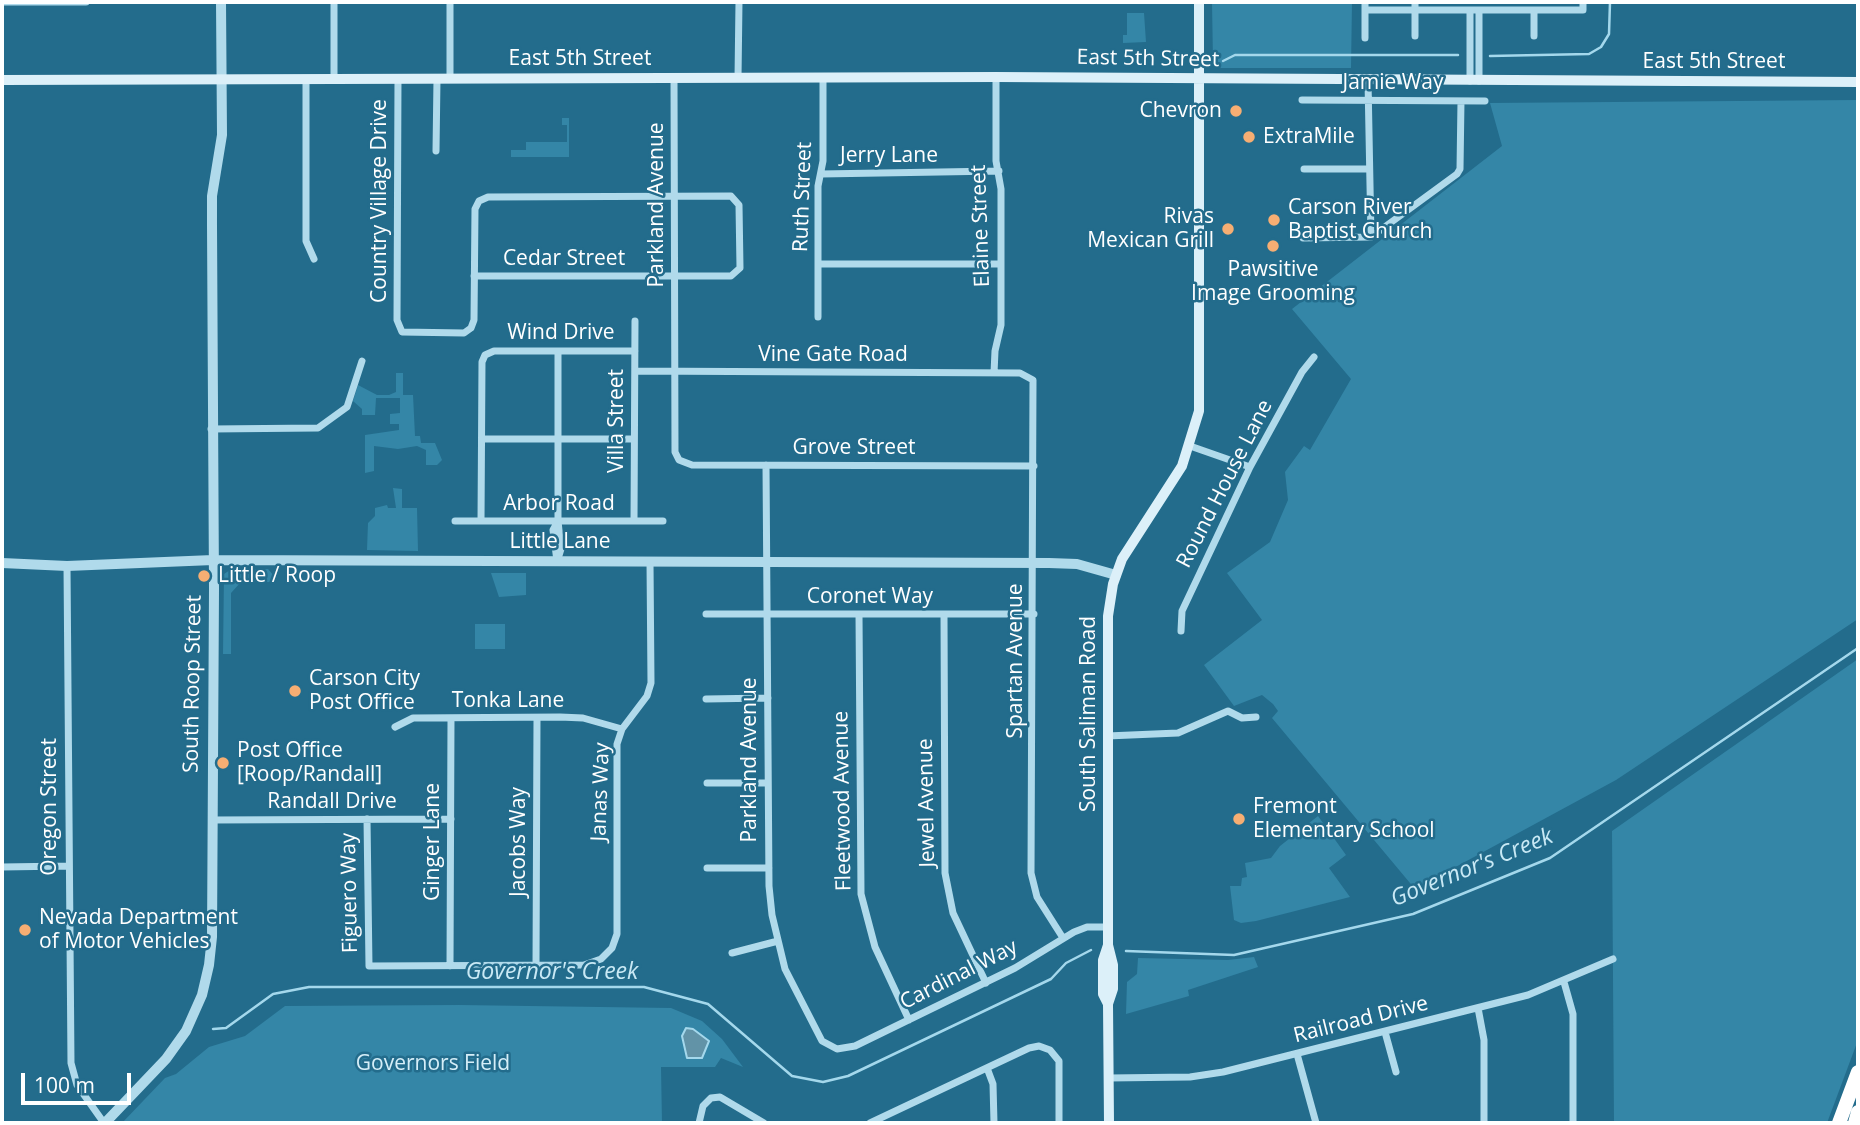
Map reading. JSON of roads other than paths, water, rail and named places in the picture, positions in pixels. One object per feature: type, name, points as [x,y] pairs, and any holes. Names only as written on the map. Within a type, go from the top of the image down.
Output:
[{"type":"highway","points":[[1839,1123],[1858,1072]]},
{"type":"highway","points":[[1855,1123],[1858,1112]]},
{"type":"main road","name":"South Saliman Road","points":[[1109,1123],[1108,1004],[1113,989],[1113,965],[1108,945],[1107,628],[1116,575],[1126,551],[1177,474],[1190,446],[1200,392],[1199,2]]},
{"type":"main road","name":"East 5th Street","points":[[2,80],[996,77],[1858,82]]},
{"type":"street","points":[[2,2],[86,2]]},
{"type":"street","name":"South Roop Street","points":[[104,1123],[166,1059],[186,1031],[202,995],[212,937],[212,196],[222,141],[221,2]]},
{"type":"street","points":[[334,2],[334,79]]},
{"type":"street","points":[[450,2],[450,79]]},
{"type":"street","points":[[738,2],[738,78]]},
{"type":"street","points":[[1365,38],[1365,6],[1583,10],[1583,2]]},
{"type":"street","points":[[1415,6],[1415,36]]},
{"type":"street","points":[[1529,7],[1534,36]]},
{"type":"street","points":[[1469,10],[1475,81]]},
{"type":"street","points":[[1475,81],[1479,10]]},
{"type":"street","name":"Ruth Street","points":[[818,317],[818,186],[821,174],[822,77]]},
{"type":"street","name":"Elaine Street","points":[[994,373],[995,351],[1001,331],[996,77]]},
{"type":"street","name":"Parkland Avenue","points":[[674,78],[677,458]]},
{"type":"street","points":[[306,79],[306,241],[314,260]]},
{"type":"street","name":"Country Village Drive","points":[[398,79],[397,320],[402,332],[464,333],[471,328],[474,276]]},
{"type":"street","points":[[436,79],[436,151]]},
{"type":"street","points":[[1368,81],[1371,237]]},
{"type":"street","name":"Jamie Way","points":[[1302,100],[1485,100]]},
{"type":"street","points":[[1303,239],[1371,237],[1461,169],[1461,100]]},
{"type":"street","points":[[1304,169],[1369,169]]},
{"type":"street","name":"Jerry Lane","points":[[821,174],[999,171]]},
{"type":"street","name":"Cedar Street","points":[[474,276],[737,274],[740,268],[737,199],[731,196],[675,197]]},
{"type":"street","points":[[474,276],[475,209],[479,201],[488,197],[675,197]]},
{"type":"street","points":[[818,264],[1001,264]]},
{"type":"street","name":"Villa Street","points":[[634,521],[635,321]]},
{"type":"street","points":[[557,562],[561,550],[558,521],[558,351]]},
{"type":"street","name":"Wind Drive","points":[[482,439],[482,362],[487,353],[635,351]]},
{"type":"street","name":"Round House Lane","points":[[1181,631],[1182,611],[1250,467],[1314,357]]},
{"type":"street","points":[[210,429],[318,428],[347,407],[362,361]]},
{"type":"street","name":"Vine Gate Road","points":[[635,371],[1023,373],[1031,377]]},
{"type":"street","name":"Spartan Avenue","points":[[1031,377],[1035,387],[1031,873],[1037,897],[1063,938]]},
{"type":"street","points":[[481,521],[482,439],[634,439]]},
{"type":"street","points":[[1190,446],[1250,467]]},
{"type":"street","name":"Grove Street","points":[[677,458],[692,465],[1034,466]]},
{"type":"street","name":"Parkland Avenue","points":[[766,465],[769,868],[778,941],[793,989],[824,1043]]},
{"type":"street","name":"Arbor Road","points":[[455,521],[663,521]]},
{"type":"street","name":"Little Lane","points":[[2,563],[67,566],[214,560],[1034,563],[1077,564],[1116,575]]},
{"type":"street","name":"Janas Way","points":[[536,966],[584,965],[601,959],[612,948],[617,934],[617,744],[622,729],[647,696],[651,683],[650,562]]},
{"type":"street","name":"Oregon Street","points":[[67,566],[71,1063],[77,1085],[104,1123]]},
{"type":"street","name":"Coronet Way","points":[[706,614],[1034,614]]},
{"type":"street","name":"Fleetwood Avenue","points":[[859,614],[861,894],[875,947],[909,1020]]},
{"type":"street","name":"Jewel Avenue","points":[[944,614],[945,873],[953,913],[986,983]]},
{"type":"street","points":[[706,699],[768,698]]},
{"type":"street","points":[[1107,736],[1178,733],[1228,711],[1242,718],[1256,717]]},
{"type":"street","name":"Tonka Lane","points":[[396,727],[413,718],[583,718],[622,729]]},
{"type":"street","name":"Jacobs Way","points":[[536,966],[537,718]]},
{"type":"street","name":"Ginger Lane","points":[[450,719],[450,966]]},
{"type":"street","points":[[707,783],[768,783]]},
{"type":"street","name":"Figuero Way","points":[[367,819],[369,966],[450,966]]},
{"type":"street","name":"Randall Drive","points":[[212,820],[451,819]]},
{"type":"street","points":[[2,867],[68,866]]},
{"type":"street","points":[[707,868],[769,868]]},
{"type":"street","name":"Cardinal Way","points":[[824,1043],[843,1049],[986,983],[1063,938],[1085,928],[1108,927]]},
{"type":"street","points":[[732,953],[778,941]]},
{"type":"street","name":"Railroad Drive","points":[[1109,1077],[1191,1077],[1297,1054],[1478,1008],[1564,982],[1613,959]]},
{"type":"street","points":[[450,966],[536,966]]},
{"type":"street","points":[[1564,982],[1573,1014],[1573,1123]]},
{"type":"street","points":[[1478,1008],[1484,1040],[1484,1123]]},
{"type":"street","points":[[1385,1031],[1396,1072]]},
{"type":"street","points":[[870,1123],[1029,1048],[1040,1046],[1050,1050],[1059,1061],[1059,1123]]},
{"type":"street","points":[[1297,1054],[1316,1123]]},
{"type":"street","points":[[987,1068],[993,1084],[994,1123]]},
{"type":"street","points":[[699,1123],[700,1110],[711,1098],[727,1098],[764,1123]]},
{"type":"waterway","points":[[1490,56],[1589,54],[1601,47],[1609,34],[1610,2]]},
{"type":"waterway","points":[[1223,61],[1235,55],[1458,55]]},
{"type":"waterway","name":"Governor's Creek","points":[[1126,951],[1234,955],[1413,914],[1550,858],[1858,648]]},
{"type":"waterway","name":"Governor's Creek","points":[[213,1029],[226,1028],[273,994],[309,987],[644,987],[708,1004],[792,1076],[823,1082],[848,1076],[1051,979],[1066,963],[1091,950]]},
{"type":"place","name":"Chevron","points":[[1236,111]]},
{"type":"place","name":"ExtraMile","points":[[1249,137]]},
{"type":"place","name":"Carson River Baptist Church","points":[[1274,220]]},
{"type":"place","name":"Rivas Mexican Grill","points":[[1228,229]]},
{"type":"place","name":"Pawsitive Image Grooming","points":[[1273,246]]},
{"type":"place","name":"Little / Roop","points":[[204,576]]},
{"type":"place","name":"Carson City Post Office","points":[[295,691]]},
{"type":"place","name":"Post Office [Roop/Randall]","points":[[223,763]]},
{"type":"place","name":"Fremont Elementary School","points":[[1239,819]]},
{"type":"place","name":"Nevada Department of Motor Vehicles","points":[[25,930]]},
{"type":"park label","name":"Governors Field","points":[[433,1064]]}]
